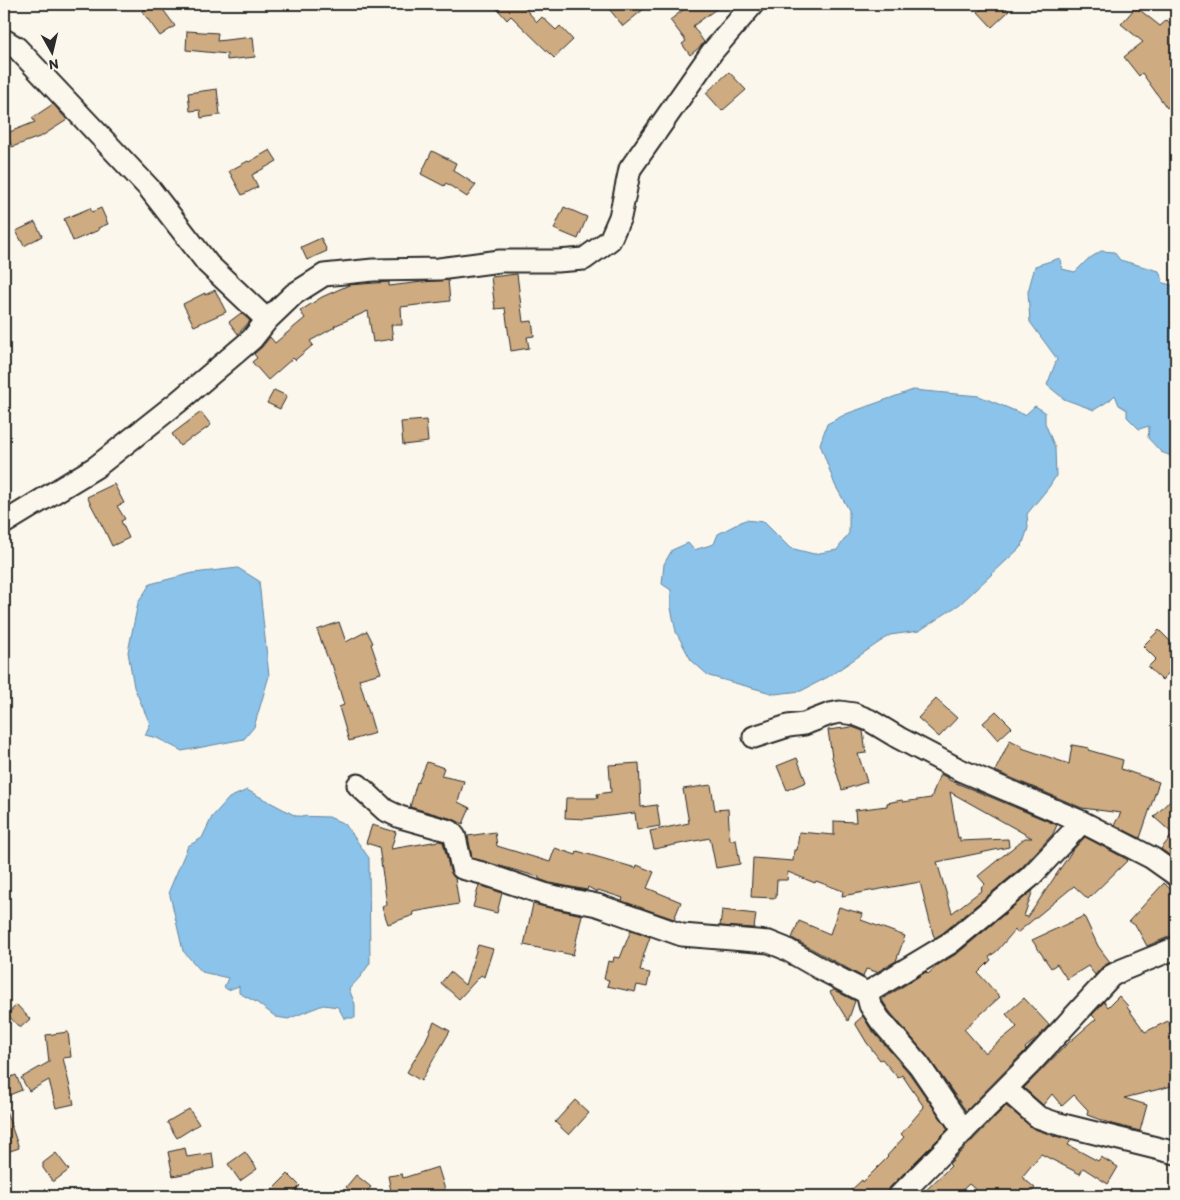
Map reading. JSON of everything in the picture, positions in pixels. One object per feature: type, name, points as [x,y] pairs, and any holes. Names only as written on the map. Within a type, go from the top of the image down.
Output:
[{"type":"street","points":[[4,523],[96,467],[178,402],[252,339],[267,320],[294,294],[324,275],[373,270],[439,269],[500,260],[557,261],[584,259],[610,240],[620,217],[630,169],[712,52],[753,4]]},
{"type":"street","points":[[4,40],[17,48],[149,188],[208,264],[267,320]]},
{"type":"street","points":[[754,738],[788,726],[804,724],[830,714],[840,712],[854,714],[869,720],[960,770],[1082,822],[1152,858],[1176,875]]},
{"type":"street","points":[[358,785],[385,810],[400,817],[450,831],[456,837],[462,868],[547,895],[597,905],[682,935],[769,942],[784,948],[821,970],[867,993],[870,1005],[880,1020],[919,1065],[964,1131]]},
{"type":"street","points":[[867,993],[950,943],[1030,876],[1082,822]]},
{"type":"street","points":[[899,1196],[1006,1089],[1111,976],[1176,948]]},
{"type":"street","points":[[1006,1089],[1038,1117],[1055,1123],[1176,1153]]},
{"type":"water","points":[[1101,251],[1114,252],[1120,260],[1159,271],[1163,283],[1176,286],[1176,458],[1161,452],[1148,438],[1149,426],[1139,429],[1127,417],[1127,410],[1119,405],[1115,395],[1094,410],[1064,399],[1047,385],[1057,359],[1030,322],[1028,292],[1035,266],[1060,258],[1062,269],[1075,272],[1087,260]]},
{"type":"water","points":[[913,390],[979,396],[1025,415],[1035,406],[1045,412],[1045,423],[1055,448],[1056,476],[1027,514],[1028,528],[1022,546],[960,604],[919,631],[890,635],[828,677],[801,691],[775,694],[709,676],[691,660],[676,632],[671,608],[671,590],[662,584],[664,564],[672,550],[688,543],[694,550],[714,544],[718,534],[745,520],[764,522],[790,548],[814,554],[837,550],[849,533],[849,510],[835,485],[820,444],[827,424],[846,414]]},
{"type":"water","points":[[238,568],[259,581],[269,676],[254,727],[244,739],[182,751],[157,738],[145,735],[150,724],[134,687],[128,652],[138,603],[150,584],[193,573]]},
{"type":"water","points":[[247,790],[296,816],[329,817],[345,824],[369,858],[370,963],[349,989],[355,1004],[355,1018],[344,1018],[338,1007],[323,1005],[288,1019],[276,1017],[256,1002],[239,993],[239,986],[228,990],[224,987],[228,978],[202,972],[183,951],[169,891],[188,846],[202,838],[212,817],[229,798]]},
{"type":"building","points":[[152,4],[159,4],[175,26],[160,36],[142,11]]},
{"type":"building","points":[[493,4],[525,4],[523,6],[537,22],[542,17],[556,30],[560,26],[573,40],[554,58],[511,16],[507,20]]},
{"type":"building","points":[[605,4],[650,4],[623,26]]},
{"type":"building","points":[[691,4],[723,4],[693,26],[704,42],[690,55],[682,44],[686,41],[670,20]]},
{"type":"building","points":[[987,4],[1002,4],[1009,11],[992,27],[978,12]]},
{"type":"building","points":[[1136,7],[1160,26],[1167,20],[1176,30],[1176,102],[1167,108],[1142,73],[1139,76],[1124,57],[1143,42],[1121,24]]},
{"type":"building","points":[[187,31],[218,33],[217,41],[253,37],[255,57],[227,60],[227,54],[186,50]]},
{"type":"building","points":[[729,72],[746,90],[722,111],[706,93]]},
{"type":"building","points":[[217,89],[220,115],[201,118],[200,110],[190,111],[188,93]]},
{"type":"building","points":[[53,104],[67,120],[42,136],[12,147],[7,133],[35,122],[32,118]]},
{"type":"building","points":[[270,150],[277,161],[252,175],[258,187],[242,195],[229,171]]},
{"type":"building","points":[[432,151],[456,163],[453,170],[476,185],[467,197],[446,183],[444,186],[421,174]]},
{"type":"building","points":[[564,207],[587,217],[578,239],[554,229]]},
{"type":"building","points":[[90,208],[92,212],[101,208],[108,224],[73,241],[64,219]]},
{"type":"building","points":[[35,222],[42,236],[24,246],[16,231]]},
{"type":"building","points":[[321,238],[327,251],[307,260],[301,247]]},
{"type":"building","points":[[517,274],[523,322],[532,321],[534,336],[527,337],[529,348],[511,351],[505,308],[495,309],[491,277]]},
{"type":"building","points":[[448,280],[450,301],[401,307],[402,325],[391,325],[393,339],[373,342],[368,311],[334,326],[310,341],[313,345],[295,360],[293,358],[268,380],[252,362],[257,358],[254,354],[270,337],[275,343],[305,318],[300,311],[322,297],[349,285],[389,282],[389,286]]},
{"type":"building","points":[[215,290],[226,312],[194,326],[183,304]]},
{"type":"building","points":[[241,313],[250,321],[238,334],[229,322]]},
{"type":"building","points":[[274,390],[287,396],[280,409],[267,403]]},
{"type":"building","points":[[201,412],[211,425],[180,446],[172,434]]},
{"type":"building","points":[[426,420],[428,442],[403,445],[401,422]]},
{"type":"building","points":[[114,484],[124,503],[117,506],[125,519],[121,521],[129,538],[112,546],[87,497]]},
{"type":"building","points":[[339,622],[346,642],[367,631],[373,643],[371,644],[381,673],[359,679],[375,733],[349,741],[339,707],[344,705],[332,664],[330,664],[317,630]]},
{"type":"building","points":[[1159,630],[1176,647],[1176,665],[1162,680],[1148,667],[1156,659],[1143,646]]},
{"type":"building","points":[[936,699],[957,718],[939,737],[918,718]]},
{"type":"building","points":[[996,711],[1012,727],[998,740],[983,723]]},
{"type":"building","points":[[852,727],[863,731],[866,753],[858,754],[867,782],[842,790],[832,757],[828,730]]},
{"type":"building","points":[[1010,740],[1022,746],[1022,748],[1069,764],[1072,745],[1089,748],[1088,750],[1123,760],[1121,769],[1159,782],[1140,838],[1114,825],[1121,813],[1082,808],[995,771]]},
{"type":"building","points":[[797,758],[806,782],[787,790],[777,766]]},
{"type":"building","points":[[427,762],[444,768],[441,776],[464,781],[458,802],[470,808],[463,824],[453,819],[410,807],[417,782]]},
{"type":"building","points":[[639,763],[641,807],[657,805],[660,826],[637,830],[635,813],[586,819],[565,818],[566,798],[598,798],[597,794],[611,792],[609,765]]},
{"type":"building","points":[[940,774],[949,780],[1057,825],[1053,834],[1021,868],[935,938],[920,882],[842,896],[843,891],[816,881],[815,883],[788,872],[787,880],[777,880],[776,898],[751,897],[753,858],[793,861],[794,850],[797,850],[799,832],[834,835],[834,821],[856,822],[855,810],[887,806],[887,803],[902,800],[903,802],[931,798]],"holes":[[[950,792],[1032,838],[1025,838],[978,876],[985,884],[981,888],[982,890],[952,913],[937,862],[1009,847],[1008,839],[960,841]]]},
{"type":"building","points":[[711,785],[715,810],[728,809],[730,840],[736,839],[740,864],[716,868],[710,838],[654,849],[650,831],[689,823],[683,789]]},
{"type":"building","points":[[1176,794],[1176,860],[1161,849],[1173,834],[1154,817]]},
{"type":"building","points":[[372,825],[396,832],[391,849],[439,841],[443,842],[450,871],[455,878],[459,904],[413,912],[414,915],[388,924],[382,907],[387,905],[379,847],[366,843]]},
{"type":"building","points":[[495,832],[497,846],[550,862],[555,848],[576,855],[577,851],[636,868],[637,865],[654,872],[647,888],[681,902],[674,919],[622,901],[623,898],[598,890],[597,892],[588,887],[587,890],[550,883],[539,879],[539,877],[472,858],[468,836]]},
{"type":"building","points":[[1085,837],[1128,860],[1088,899],[1074,886],[1017,933],[1015,930],[997,951],[989,957],[991,960],[978,973],[1000,997],[964,1029],[985,1053],[1017,1027],[1006,1014],[1024,998],[1049,1025],[966,1111],[929,1058],[882,1000],[926,972],[928,974],[938,965],[958,953],[1033,890],[1024,916],[1028,917],[1072,851]]},
{"type":"building","points":[[1164,883],[1176,895],[1176,936],[1171,936],[1147,946],[1136,926],[1129,921]]},
{"type":"building","points":[[479,885],[502,893],[497,913],[473,907]]},
{"type":"building","points":[[533,904],[582,915],[573,955],[524,945]]},
{"type":"building","points":[[839,907],[863,914],[861,920],[905,936],[896,961],[877,972],[866,969],[863,977],[792,938],[799,921],[830,934]]},
{"type":"building","points":[[722,910],[756,914],[754,928],[720,926]]},
{"type":"building","points":[[1084,916],[1098,946],[1110,962],[1095,975],[1088,966],[1067,979],[1057,964],[1051,968],[1032,940]]},
{"type":"building","points":[[631,930],[650,937],[640,971],[650,973],[647,987],[637,985],[635,992],[607,986],[609,980],[604,979],[608,961],[613,962],[614,957],[620,958]]},
{"type":"building","points":[[478,945],[493,949],[484,977],[481,975],[459,999],[441,983],[450,972],[465,985]]},
{"type":"building","points":[[834,990],[855,1001],[848,1021],[830,992]]},
{"type":"building","points":[[1119,996],[1145,1032],[1168,1021],[1176,1038],[1176,1085],[1124,1098],[1147,1105],[1140,1131],[1087,1115],[1088,1110],[1074,1095],[1062,1106],[1052,1094],[1043,1105],[1024,1088],[1067,1044],[1096,1019],[1092,1015],[1104,1002],[1108,1007]]},
{"type":"building","points":[[17,1005],[30,1019],[20,1028],[7,1014]]},
{"type":"building","points":[[863,1016],[870,1028],[909,1073],[948,1129],[890,1187],[884,1196],[845,1196],[862,1180],[863,1182],[888,1157],[904,1137],[901,1134],[924,1107],[902,1075],[898,1078],[882,1059],[880,1060],[867,1043],[855,1023]]},
{"type":"building","points":[[434,1022],[450,1031],[421,1081],[407,1072],[424,1044]]},
{"type":"building","points":[[68,1032],[71,1057],[63,1058],[74,1104],[56,1108],[49,1080],[29,1091],[21,1078],[49,1062],[46,1035]]},
{"type":"building","points":[[16,1075],[22,1090],[4,1097],[4,1080]]},
{"type":"building","points":[[575,1100],[589,1113],[569,1135],[555,1122]]},
{"type":"building","points":[[1006,1106],[1034,1129],[1054,1137],[1071,1140],[1068,1145],[1098,1161],[1101,1157],[1118,1167],[1108,1184],[1083,1168],[1080,1174],[1041,1154],[1022,1177],[1035,1188],[1028,1196],[983,1196],[969,1184],[956,1196],[920,1196],[951,1166],[949,1164]]},
{"type":"building","points":[[189,1109],[199,1124],[177,1138],[167,1122]]},
{"type":"building","points":[[4,1111],[6,1111],[19,1148],[4,1153]]},
{"type":"building","points":[[185,1148],[187,1157],[212,1153],[214,1168],[173,1176],[168,1152]]},
{"type":"building","points":[[245,1152],[257,1169],[240,1181],[228,1164]]},
{"type":"building","points":[[56,1153],[69,1170],[53,1182],[43,1168],[43,1163]]},
{"type":"building","points":[[438,1167],[447,1196],[392,1196],[388,1176],[402,1174],[403,1178]]},
{"type":"building","points":[[288,1174],[300,1186],[290,1196],[279,1196],[272,1190]]},
{"type":"building","points":[[356,1175],[371,1187],[363,1196],[357,1196],[346,1187]]}]
